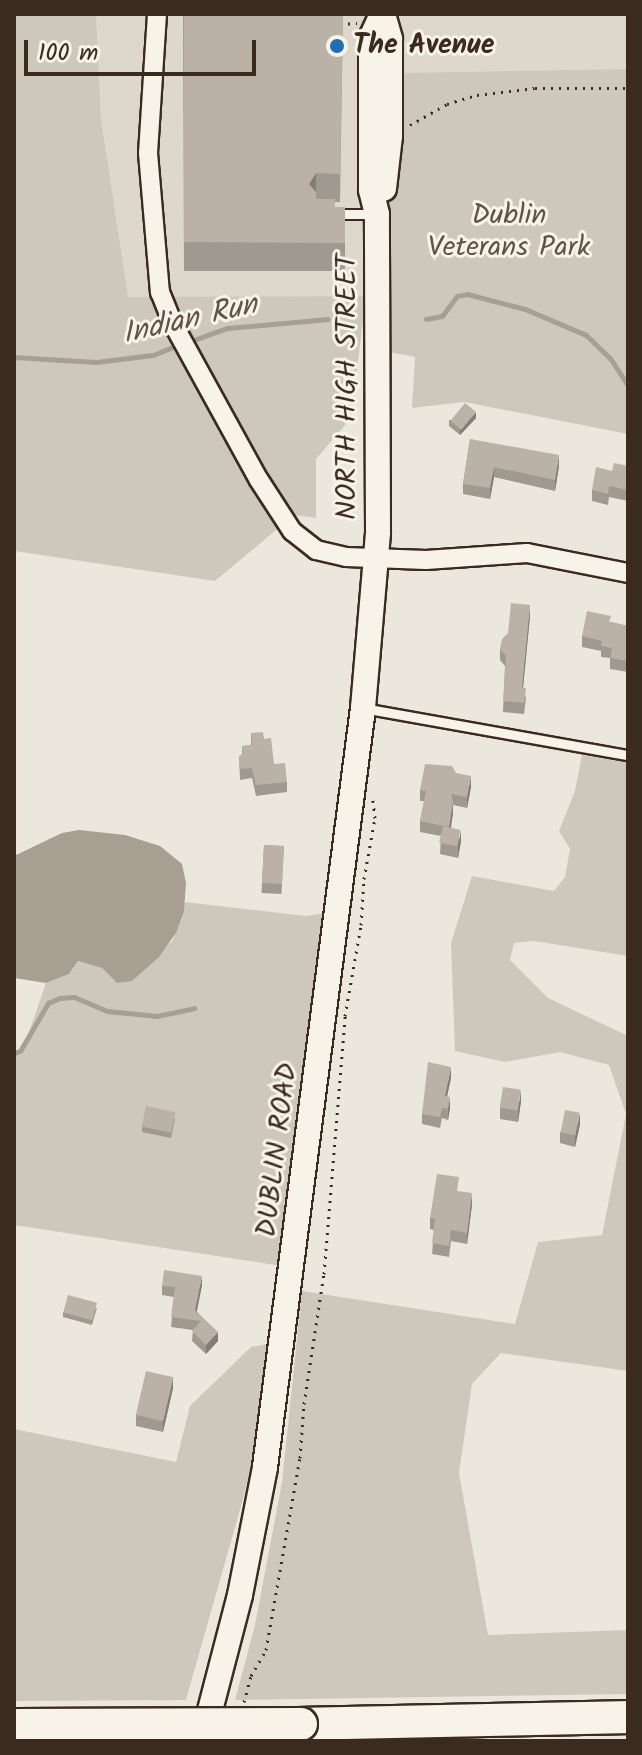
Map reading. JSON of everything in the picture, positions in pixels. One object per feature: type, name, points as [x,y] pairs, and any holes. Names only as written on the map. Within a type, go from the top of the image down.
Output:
[{"type":"highway","points":[[14,1725],[301,1724],[628,1717]]},
{"type":"main road","name":"NORTH HIGH STREET","points":[[376,17],[371,38],[371,190],[377,214],[376,560]]},
{"type":"main road","name":"DUBLIN ROAD","points":[[202,1741],[240,1595],[265,1467],[363,708],[376,560]]},
{"type":"street","points":[[157,14],[149,111],[149,179],[156,269],[172,322],[259,480],[292,531],[316,550],[376,560],[516,553],[628,573]]},
{"type":"lane","points":[[331,214],[377,214]]},
{"type":"lane","points":[[363,708],[628,755]]},
{"type":"path","points":[[335,24],[376,17]]},
{"type":"shaded area","points":[[96,14],[628,14],[628,69],[389,73],[389,296],[128,298],[101,118]]},
{"type":"shaded area","points":[[79,830],[125,835],[160,846],[182,864],[186,883],[184,911],[176,933],[159,957],[132,981],[117,983],[102,968],[78,961],[69,974],[46,983],[14,978],[14,856],[62,833]]},
{"type":"green space","points":[[14,14],[96,14],[101,118],[128,297],[366,296],[351,418],[316,459],[316,518],[294,515],[215,581],[14,551]]},
{"type":"green space","name":"Dublin Veterans Park","points":[[628,69],[628,434],[464,402],[412,408],[415,357],[389,352],[389,73]]},
{"type":"green space","points":[[582,755],[628,763],[628,956],[534,941],[514,943],[510,960],[548,998],[628,1036],[628,1371],[501,1353],[472,1384],[459,1473],[488,1635],[628,1630],[628,1694],[235,1700],[255,1625],[282,1482],[302,1291],[515,1324],[538,1242],[602,1235],[626,1114],[609,1065],[560,1052],[505,1062],[455,1051],[451,943],[472,876],[554,891],[565,877],[570,849],[559,831],[575,791]]},
{"type":"green space","points":[[185,902],[306,916],[326,913],[282,1266],[14,1225],[14,1054],[21,1055],[46,983],[69,974],[78,961],[102,968],[115,981],[132,981],[173,940]]},
{"type":"green space","points":[[272,1343],[262,1417],[243,1499],[186,1700],[14,1701],[14,1429],[176,1462],[190,1406],[251,1347]]},
{"type":"building","points":[[184,14],[343,14],[340,174],[316,173],[309,184],[316,192],[316,199],[335,199],[335,207],[345,207],[345,243],[184,242]]},
{"type":"building","points":[[465,403],[476,412],[461,430],[451,421]]},
{"type":"building","points":[[470,439],[559,455],[555,480],[494,467],[490,488],[463,484]]},
{"type":"building","points":[[614,463],[628,466],[628,490],[609,486],[608,494],[592,490],[596,467],[612,471]]},
{"type":"building","points":[[511,603],[530,605],[522,687],[526,688],[524,703],[503,701],[506,656],[500,649],[502,639],[508,633]]},
{"type":"building","points":[[587,611],[611,616],[609,622],[628,626],[628,661],[610,658],[612,648],[601,646],[602,641],[582,636]]},
{"type":"building","points":[[263,732],[264,739],[271,738],[274,764],[285,763],[287,782],[256,785],[252,768],[240,769],[242,746],[252,745],[251,733]]},
{"type":"building","points":[[425,764],[452,766],[456,773],[471,776],[467,797],[451,794],[453,802],[449,827],[420,821],[426,791],[420,790]]},
{"type":"building","points":[[443,826],[461,830],[457,847],[439,843]]},
{"type":"building","points":[[264,845],[284,846],[282,884],[262,883]]},
{"type":"building","points":[[428,1062],[451,1067],[445,1096],[450,1097],[448,1109],[442,1108],[440,1117],[422,1114]]},
{"type":"building","points":[[503,1087],[521,1090],[517,1111],[500,1108]]},
{"type":"building","points":[[146,1106],[175,1112],[171,1133],[142,1127]]},
{"type":"building","points":[[565,1110],[580,1113],[575,1135],[561,1133]]},
{"type":"building","points":[[437,1174],[459,1177],[457,1191],[472,1193],[467,1233],[451,1230],[449,1246],[432,1243],[435,1219],[430,1218]]},
{"type":"building","points":[[164,1270],[202,1276],[195,1310],[218,1332],[206,1345],[192,1331],[201,1321],[171,1317],[175,1287],[162,1286]]},
{"type":"building","points":[[68,1295],[97,1303],[92,1320],[63,1312]]},
{"type":"building","points":[[146,1371],[173,1377],[163,1421],[136,1415]]},
{"type":"waterway","name":"Indian Run","points":[[426,319],[442,316],[457,296],[467,294],[525,309],[586,335],[610,358],[628,386]]},
{"type":"waterway","name":"Indian Run","points":[[188,342],[227,328],[328,319]]},
{"type":"waterway","name":"Indian Run","points":[[14,357],[96,362],[153,355],[178,345]]},
{"type":"waterway","points":[[14,1053],[20,1051],[48,1003],[60,998],[74,997],[107,1011],[157,1016],[194,1008]]},
{"type":"place","name":"The Avenue","points":[[337,46]]}]
